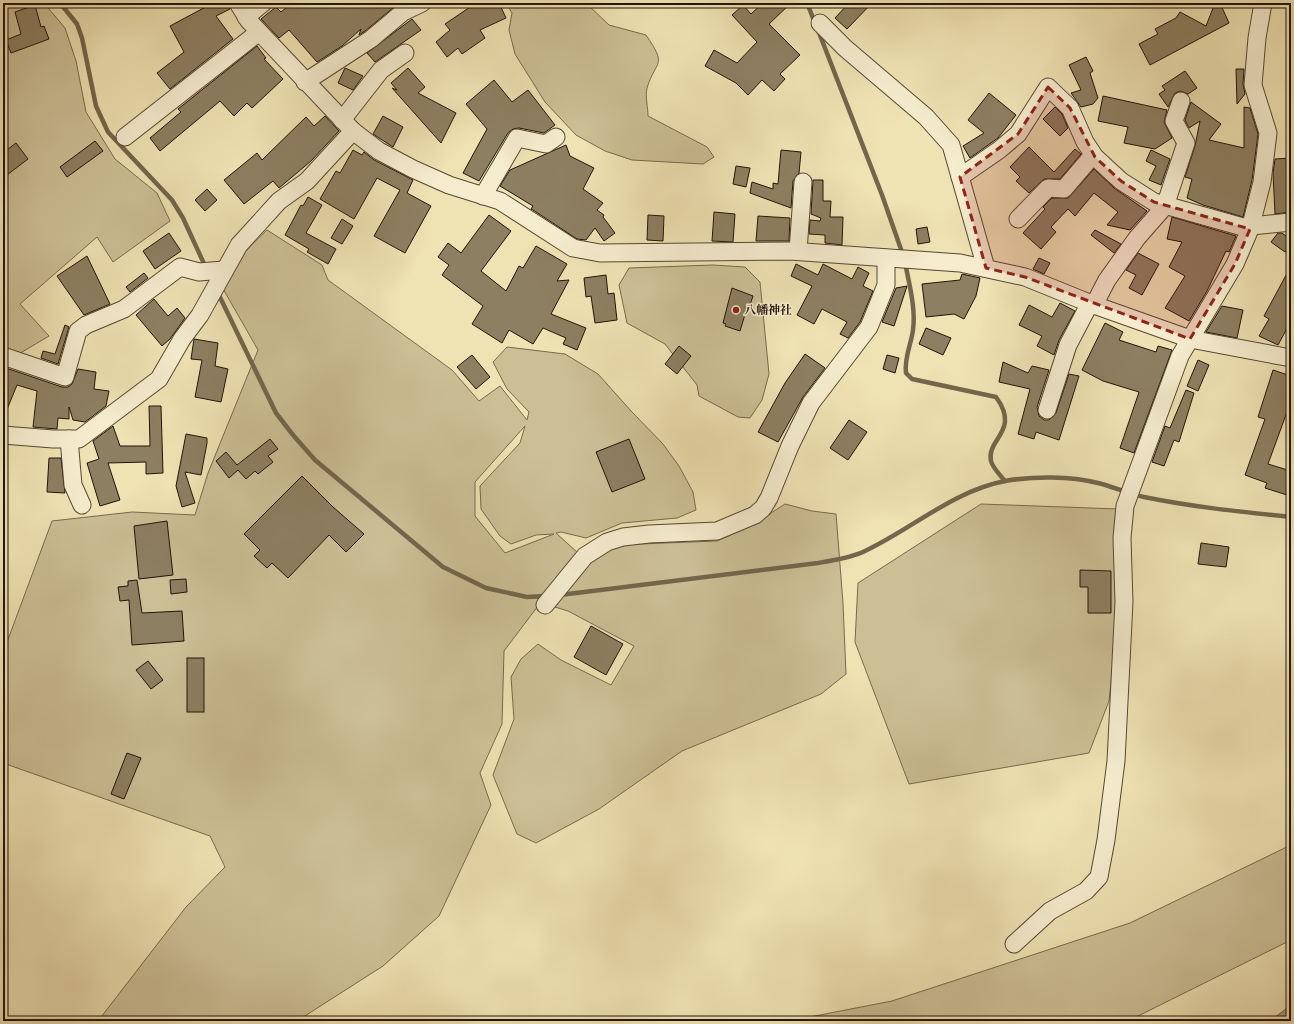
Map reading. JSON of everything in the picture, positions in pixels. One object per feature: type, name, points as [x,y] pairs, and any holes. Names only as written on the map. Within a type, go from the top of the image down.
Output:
[{"type":"street","points":[[263,3],[242,10],[259,32],[305,82],[348,126],[379,151],[413,169],[450,185],[500,201],[573,248],[584,251],[654,253],[798,251],[960,263],[1025,277],[1092,304],[1190,339],[1291,358]]},
{"type":"street","points":[[305,82],[371,39],[399,7],[422,3]]},
{"type":"street","points":[[1014,944],[1050,911],[1086,891],[1099,877],[1106,840],[1116,761],[1124,602],[1122,538],[1126,503],[1175,369],[1190,339],[1235,264],[1245,245],[1250,227],[1262,182],[1268,133],[1253,85],[1257,38],[1263,3]]},
{"type":"street","points":[[820,23],[845,48],[926,117],[951,145],[986,268]]},
{"type":"street","points":[[125,137],[259,32]]},
{"type":"street","points":[[3,435],[69,439],[79,438],[159,379],[182,339],[200,315],[238,245],[279,201],[307,181],[348,126],[381,70],[405,52]]},
{"type":"street","points":[[960,177],[999,150],[1018,134],[1048,87],[1070,108],[1085,142],[1094,155],[1121,181],[1154,202],[1250,227],[1291,222]]},
{"type":"street","points":[[1047,410],[1068,344],[1107,280],[1137,238],[1166,206],[1186,143],[1174,120],[1181,102]]},
{"type":"street","points":[[483,196],[517,138],[546,144],[556,137]]},
{"type":"street","points":[[1018,220],[1048,188],[1064,188],[1094,155]]},
{"type":"street","points":[[798,251],[803,182]]},
{"type":"street","points":[[545,605],[585,556],[607,542],[623,537],[649,534],[717,531],[754,515],[763,508],[769,498],[790,446],[811,403],[869,327],[899,258]]},
{"type":"street","points":[[3,356],[65,377],[78,331],[86,325],[124,309],[180,267],[199,272],[224,270]]},
{"type":"street","points":[[69,439],[73,485],[82,506]]},
{"type":"highlighted area","points":[[1048,87],[1070,108],[1095,157],[1121,181],[1154,202],[1250,229],[1235,264],[1190,339],[1025,277],[986,268],[960,177],[1018,134]]},
{"type":"shaded area","points":[[3,3],[44,3],[65,28],[76,61],[86,112],[115,159],[157,193],[170,221],[113,262],[97,237],[20,304],[49,336],[17,355],[3,351]]},
{"type":"shaded area","points":[[506,3],[586,3],[609,25],[646,35],[653,45],[658,58],[658,63],[646,91],[648,116],[707,147],[714,157],[703,164],[632,160],[605,151],[576,135],[545,102],[515,54],[509,30],[512,13]]},
{"type":"shaded area","points":[[267,230],[322,265],[328,280],[452,370],[479,401],[500,386],[527,420],[529,412],[507,389],[493,362],[507,347],[565,354],[598,374],[663,444],[679,466],[693,492],[696,510],[677,518],[622,523],[586,538],[561,532],[556,533],[578,553],[504,651],[502,724],[480,773],[491,805],[439,916],[383,966],[297,1021],[98,1021],[186,907],[225,867],[210,836],[3,763],[3,653],[52,521],[132,512],[195,515],[208,473],[258,350],[222,287],[246,250]],"holes":[[[525,426],[520,443],[480,486],[481,509],[500,536],[511,544],[536,535],[554,534],[505,553],[475,516],[475,482]]]},
{"type":"shaded area","points":[[713,265],[745,267],[760,282],[769,374],[762,400],[750,418],[738,417],[699,396],[697,385],[665,344],[627,323],[619,285],[629,268]]},
{"type":"shaded area","points":[[785,504],[812,511],[836,514],[843,603],[846,674],[821,694],[682,751],[599,809],[536,843],[517,834],[493,775],[514,719],[511,677],[521,659],[538,644],[561,660],[611,685],[634,646],[568,611],[555,607],[589,559],[614,545],[717,541],[754,524]]},
{"type":"shaded area","points":[[981,504],[1118,509],[1118,617],[1109,701],[1089,753],[909,784],[855,642],[858,583]]},
{"type":"shaded area","points":[[1291,845],[1291,940],[1128,1021],[789,1021],[892,1001],[1130,923]]},
{"type":"shaded area","points":[[1291,1005],[1291,1021],[1270,1021]]},
{"type":"building","points":[[213,3],[228,3],[230,9],[216,16],[233,39],[170,89],[157,73],[184,52],[170,26]]},
{"type":"building","points":[[292,3],[399,3],[365,31],[359,35],[361,29],[342,46],[317,62],[289,30],[279,38],[261,19],[276,7],[281,12]]},
{"type":"building","points":[[476,3],[499,3],[506,18],[480,30],[485,38],[462,54],[458,48],[447,57],[436,42],[450,30],[445,24]]},
{"type":"building","points":[[763,3],[791,3],[769,24],[800,55],[780,74],[785,79],[774,91],[762,80],[748,95],[736,83],[705,66],[714,50],[737,63],[757,42],[732,15],[743,5],[751,14]]},
{"type":"building","points":[[849,3],[872,3],[847,29],[835,18]]},
{"type":"building","points":[[1215,3],[1220,3],[1229,23],[1150,65],[1139,44],[1158,34],[1155,29],[1176,18],[1180,12],[1206,26]]},
{"type":"building","points":[[35,5],[41,27],[44,26],[49,39],[11,53],[6,40],[21,34],[15,12]]},
{"type":"building","points":[[412,19],[421,30],[375,62],[367,53]]},
{"type":"building","points":[[257,46],[266,58],[264,59],[283,79],[252,108],[247,103],[234,116],[220,101],[160,151],[150,138],[181,112],[178,109]]},
{"type":"building","points":[[1086,57],[1093,71],[1090,73],[1098,98],[1093,104],[1081,107],[1071,93],[1081,90],[1069,65]]},
{"type":"building","points":[[345,68],[363,76],[353,90],[338,83]]},
{"type":"building","points":[[408,68],[425,87],[418,93],[456,113],[441,143],[392,88],[397,90],[391,83]]},
{"type":"building","points":[[1236,69],[1244,69],[1243,84],[1245,94],[1237,104]]},
{"type":"building","points":[[1185,71],[1197,88],[1188,94],[1180,91],[1175,93],[1168,107],[1159,94],[1165,90],[1162,86]]},
{"type":"building","points":[[494,80],[512,102],[528,90],[555,125],[544,133],[519,128],[513,129],[508,133],[479,181],[463,173],[487,129],[466,104]]},
{"type":"building","points":[[989,93],[1016,115],[998,138],[970,158],[963,146],[984,133],[968,120]]},
{"type":"building","points":[[1103,96],[1167,110],[1164,122],[1172,138],[1155,149],[1124,143],[1128,127],[1098,121]]},
{"type":"building","points":[[1191,102],[1221,124],[1209,140],[1244,148],[1244,107],[1250,108],[1258,134],[1252,180],[1243,217],[1203,205],[1187,198],[1192,179],[1185,177],[1195,146],[1200,121],[1189,128],[1185,120]]},
{"type":"building","points":[[1055,107],[1062,114],[1068,128],[1060,136],[1043,119]]},
{"type":"building","points":[[325,116],[339,131],[311,161],[279,188],[273,181],[244,204],[224,180],[257,153],[262,160],[306,117],[314,126]]},
{"type":"building","points":[[383,116],[403,127],[393,147],[373,134]]},
{"type":"building","points":[[95,141],[103,151],[67,177],[60,167]]},
{"type":"building","points":[[16,143],[28,159],[3,178],[3,153]]},
{"type":"building","points":[[566,145],[570,156],[594,168],[583,189],[603,203],[597,210],[604,215],[603,217],[615,233],[604,241],[595,228],[586,240],[577,239],[531,209],[533,206],[500,186],[510,170]]},
{"type":"building","points":[[1029,147],[1054,172],[1075,149],[1081,154],[1060,179],[1044,179],[1029,193],[1016,181],[1020,177],[1010,167]]},
{"type":"building","points":[[353,150],[362,155],[364,152],[374,160],[413,180],[407,193],[431,206],[405,253],[374,236],[400,190],[377,178],[354,219],[320,199],[336,171],[340,173]]},
{"type":"building","points":[[781,150],[801,152],[799,173],[793,181],[791,208],[750,193],[752,182],[773,189],[773,183],[778,184]]},
{"type":"building","points":[[1151,150],[1170,159],[1161,185],[1149,180],[1156,166],[1146,161]]},
{"type":"building","points":[[1291,158],[1291,212],[1275,214],[1273,173],[1275,159]]},
{"type":"building","points":[[736,166],[750,168],[746,187],[733,184]]},
{"type":"building","points":[[1094,169],[1114,188],[1147,211],[1130,230],[1107,225],[1118,212],[1094,193],[1075,216],[1068,209],[1051,227],[1056,232],[1041,249],[1023,233],[1045,209],[1043,207],[1052,198],[1068,198]]},
{"type":"building","points":[[813,180],[823,180],[823,201],[831,201],[830,217],[843,217],[842,245],[825,243],[825,235],[809,234],[810,220],[820,221],[821,218],[811,214]]},
{"type":"building","points":[[207,189],[217,200],[205,211],[195,200]]},
{"type":"building","points":[[308,197],[322,205],[306,233],[336,249],[328,264],[307,252],[309,249],[285,235],[301,205],[303,206]]},
{"type":"building","points":[[714,212],[735,214],[733,242],[712,241]]},
{"type":"building","points":[[489,215],[511,231],[481,271],[506,291],[519,266],[523,268],[536,246],[567,264],[557,281],[569,280],[551,314],[586,328],[577,350],[563,344],[566,338],[543,328],[533,344],[509,330],[502,343],[472,324],[483,306],[442,275],[449,265],[438,257],[448,243],[461,253]]},
{"type":"building","points":[[648,215],[664,216],[663,241],[647,240]]},
{"type":"building","points":[[758,216],[790,218],[789,241],[756,241]]},
{"type":"building","points":[[1172,217],[1236,236],[1229,252],[1226,251],[1207,291],[1189,321],[1165,308],[1185,276],[1169,267],[1182,242],[1167,239]]},
{"type":"building","points":[[342,219],[353,226],[342,244],[331,238]]},
{"type":"building","points":[[927,227],[930,242],[918,244],[916,229]]},
{"type":"building","points":[[1095,230],[1121,244],[1114,253],[1091,235]]},
{"type":"building","points":[[169,233],[181,251],[155,269],[143,251]]},
{"type":"building","points":[[1278,233],[1282,233],[1291,240],[1291,244],[1285,252],[1271,242]]},
{"type":"building","points":[[1138,253],[1159,264],[1142,295],[1129,288],[1136,275],[1126,270]]},
{"type":"building","points":[[87,256],[110,304],[84,315],[57,276]]},
{"type":"building","points":[[1039,258],[1050,263],[1044,274],[1033,269]]},
{"type":"building","points":[[796,264],[818,275],[823,264],[852,279],[858,267],[869,273],[863,286],[873,291],[860,322],[848,338],[840,334],[847,322],[822,309],[814,324],[797,315],[812,286],[791,276]]},
{"type":"building","points":[[1291,266],[1291,321],[1278,345],[1259,336],[1269,319],[1264,316]]},
{"type":"building","points":[[144,273],[148,278],[130,292],[126,287]]},
{"type":"building","points":[[962,274],[980,278],[976,296],[964,319],[954,314],[926,317],[922,284],[960,280]]},
{"type":"building","points":[[606,275],[608,294],[614,293],[617,320],[595,323],[591,296],[586,297],[584,278]]},
{"type":"building","points":[[907,286],[894,326],[882,322],[896,288]]},
{"type":"building","name":"八幡神社","points":[[732,288],[753,296],[748,311],[746,311],[740,331],[725,326],[726,324],[723,323]]},
{"type":"building","points":[[154,299],[168,316],[177,308],[185,318],[170,339],[162,346],[136,315]]},
{"type":"building","points":[[1060,303],[1075,311],[1059,340],[1054,355],[1037,346],[1042,336],[1019,325],[1029,305],[1052,317]]},
{"type":"building","points":[[1222,306],[1243,310],[1237,338],[1206,332]]},
{"type":"building","points":[[1105,323],[1123,332],[1119,340],[1156,352],[1158,346],[1172,350],[1134,453],[1120,448],[1139,392],[1103,381],[1082,370]]},
{"type":"building","points":[[65,325],[69,327],[58,364],[41,358],[43,351],[55,354]]},
{"type":"building","points":[[926,328],[951,338],[943,355],[919,344]]},
{"type":"building","points":[[194,339],[218,343],[215,366],[228,369],[221,402],[195,397],[202,360],[191,359]]},
{"type":"building","points":[[679,346],[691,356],[677,374],[665,364]]},
{"type":"building","points":[[805,354],[825,368],[803,397],[778,442],[758,432],[785,383]]},
{"type":"building","points":[[472,355],[490,377],[476,389],[457,367]]},
{"type":"building","points":[[887,355],[899,358],[895,373],[883,369]]},
{"type":"building","points":[[1198,360],[1209,365],[1198,391],[1187,386]]},
{"type":"building","points":[[1003,362],[1028,373],[1032,366],[1049,370],[1037,407],[1039,416],[1044,420],[1049,420],[1056,413],[1069,374],[1079,376],[1059,440],[1036,432],[1034,439],[1018,434],[1030,389],[999,382]]},
{"type":"building","points":[[3,367],[62,387],[68,387],[72,384],[78,369],[96,372],[94,389],[109,391],[106,406],[85,422],[73,420],[69,407],[69,419],[58,418],[57,429],[33,427],[37,391],[17,385],[3,419]]},
{"type":"building","points":[[1273,370],[1291,376],[1291,401],[1268,464],[1291,471],[1291,482],[1287,495],[1265,488],[1267,483],[1245,475],[1265,419],[1258,417]]},
{"type":"building","points":[[1186,390],[1194,393],[1179,442],[1174,440],[1164,466],[1152,462],[1165,426],[1170,428]]},
{"type":"building","points":[[149,406],[161,406],[163,473],[146,474],[146,462],[108,463],[120,500],[100,506],[87,463],[99,459],[93,441],[113,426],[120,446],[150,446]]},
{"type":"building","points":[[849,420],[867,432],[848,460],[830,448]]},
{"type":"building","points":[[186,434],[207,438],[207,443],[201,475],[185,472],[195,503],[182,507],[176,486]]},
{"type":"building","points":[[270,439],[278,449],[268,456],[273,462],[258,474],[255,471],[246,479],[238,470],[229,478],[216,461],[226,452],[237,465]]},
{"type":"building","points":[[629,439],[645,479],[612,492],[596,452]]},
{"type":"building","points":[[49,458],[61,458],[65,493],[47,492]]},
{"type":"building","points":[[302,476],[333,507],[364,534],[346,552],[329,535],[288,578],[272,563],[267,568],[254,556],[260,550],[244,534]]},
{"type":"building","points":[[167,521],[173,575],[139,579],[134,526]]},
{"type":"building","points":[[1201,543],[1229,547],[1226,567],[1198,564]]},
{"type":"building","points":[[1080,570],[1111,571],[1111,613],[1088,613],[1088,587],[1080,587]]},
{"type":"building","points":[[186,579],[187,592],[171,594],[170,580]]},
{"type":"building","points":[[137,580],[142,613],[182,611],[184,641],[132,645],[129,600],[120,601],[118,587],[128,586],[128,581]]},
{"type":"building","points":[[591,626],[623,644],[606,675],[574,657]]},
{"type":"building","points":[[187,658],[204,658],[204,712],[187,712]]},
{"type":"building","points":[[148,661],[163,680],[151,689],[136,670]]},
{"type":"building","points":[[127,753],[141,758],[124,799],[111,794]]},
{"type":"waterway","points":[[60,3],[77,24],[82,38],[96,106],[108,132],[172,200],[183,218],[206,268]]},
{"type":"waterway","points":[[807,3],[815,23]]},
{"type":"waterway","points":[[818,30],[882,195],[903,255]]},
{"type":"waterway","points":[[905,262],[914,313],[913,330],[906,362],[906,373],[912,379],[996,397],[1003,409],[1005,418],[1001,434],[993,446],[991,461],[995,469],[1005,481]]},
{"type":"waterway","points":[[217,291],[276,413],[315,460],[443,567],[486,588],[527,597],[546,596]]},
{"type":"waterway","points":[[560,595],[818,563],[848,557],[882,542],[968,493],[986,486],[1016,479],[1076,479],[1098,483],[1138,496],[1162,501],[1291,517]]},
{"type":"place","name":"八幡神社","points":[[736,310]]}]
